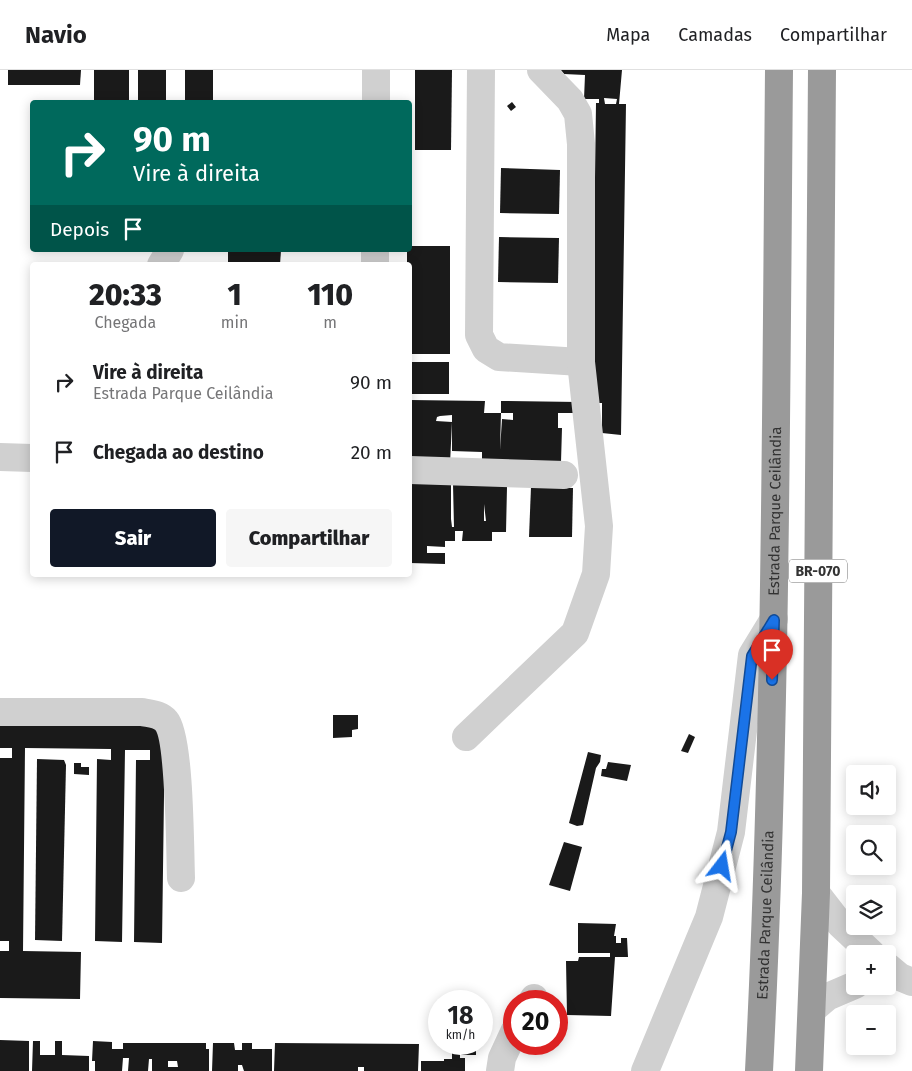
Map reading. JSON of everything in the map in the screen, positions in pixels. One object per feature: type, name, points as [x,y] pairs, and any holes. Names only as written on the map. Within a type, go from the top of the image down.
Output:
[{"type":"highway","name":"Estrada Parque Ceilândia","points":[[759,1071],[768,899],[774,620],[779,70]]},
{"type":"highway","name":"BR-070","points":[[809,1071],[813,1009],[816,893],[822,70]]},
{"type":"street","points":[[376,70],[376,100]]},
{"type":"street","points":[[481,70],[479,335],[486,349],[498,356],[581,362]]},
{"type":"street","points":[[466,736],[575,633],[596,574],[599,526],[581,362],[582,144],[578,114],[570,100],[541,70]]},
{"type":"street","points":[[0,457],[30,458]]},
{"type":"street","points":[[412,470],[564,475]]},
{"type":"street","points":[[645,1071],[709,917],[731,832],[752,656],[774,620]]},
{"type":"street","points":[[0,712],[142,712],[158,715],[168,722],[174,744],[181,878]]},
{"type":"street","points":[[816,893],[840,924],[862,945]]},
{"type":"street","points":[[813,1009],[827,997],[846,989]]},
{"type":"street","points":[[500,1071],[503,1055]]},
{"type":"building","points":[[8,70],[81,70],[80,85],[8,85]]},
{"type":"building","points":[[94,70],[129,70],[129,100],[94,100]]},
{"type":"building","points":[[138,70],[166,70],[166,100],[138,100]]},
{"type":"building","points":[[185,70],[213,70],[213,100],[185,100]]},
{"type":"building","points":[[415,70],[452,70],[451,150],[415,150]]},
{"type":"building","points":[[561,70],[622,70],[619,104],[626,104],[621,435],[602,433],[602,403],[592,403],[596,103],[599,103],[599,99],[584,99],[585,75],[564,74]],"holes":[[[604,98],[617,99],[616,104],[605,104]]]},
{"type":"building","points":[[512,102],[516,107],[511,111],[507,106]]},
{"type":"building","points":[[501,168],[560,170],[559,214],[500,213]]},
{"type":"building","points":[[499,237],[559,238],[558,283],[498,282]]},
{"type":"building","points":[[412,246],[450,246],[450,354],[412,354],[412,262],[407,262],[407,252],[412,252]]},
{"type":"building","points":[[228,252],[281,252],[280,262],[228,262]]},
{"type":"building","points":[[412,362],[449,362],[449,394],[412,394]]},
{"type":"building","points":[[412,400],[485,401],[484,413],[501,413],[501,401],[578,402],[579,413],[558,413],[558,428],[562,428],[561,462],[482,463],[482,452],[452,451],[452,422],[450,464],[412,463]],"holes":[[[501,413],[513,413],[513,420],[502,419],[500,450]],[[452,415],[452,422],[436,421],[437,417]]]},
{"type":"building","points":[[412,484],[451,484],[452,527],[454,527],[453,484],[502,484],[502,487],[507,487],[506,532],[492,532],[492,541],[462,541],[463,531],[455,531],[455,541],[445,541],[445,547],[427,546],[427,553],[445,553],[445,564],[412,563]],"holes":[[[484,504],[486,521],[484,521]]]},
{"type":"building","points":[[531,487],[573,488],[572,537],[529,537]]},
{"type":"building","points":[[333,715],[358,715],[358,729],[352,730],[352,737],[333,738]]},
{"type":"building","points":[[0,721],[165,723],[162,943],[134,942],[136,760],[150,760],[150,750],[125,750],[122,942],[95,941],[97,759],[111,760],[111,749],[25,748],[23,951],[81,952],[80,999],[0,998],[0,951],[9,951],[9,941],[0,941],[0,758],[12,758],[12,748],[0,748]]},
{"type":"building","points":[[689,734],[695,737],[688,753],[681,751]]},
{"type":"building","points":[[588,752],[601,755],[600,762],[596,768],[583,825],[577,826],[569,823]]},
{"type":"building","points":[[37,759],[64,760],[66,765],[62,941],[35,940]]},
{"type":"building","points":[[608,762],[631,765],[627,781],[601,776],[602,769],[606,769]]},
{"type":"building","points":[[74,763],[81,763],[81,767],[89,767],[89,775],[74,774]]},
{"type":"building","points":[[564,842],[582,847],[570,891],[549,885]]},
{"type":"building","points":[[578,923],[616,924],[614,936],[616,936],[616,943],[621,943],[621,938],[627,938],[628,957],[615,957],[611,1016],[568,1015],[566,961],[578,961],[579,957],[610,957],[610,953],[578,953]]},
{"type":"building","points":[[0,1040],[29,1041],[29,1071],[0,1071]]},
{"type":"building","points":[[33,1041],[40,1041],[40,1055],[55,1055],[55,1041],[62,1041],[62,1055],[89,1056],[89,1071],[32,1071]]},
{"type":"building","points":[[93,1041],[112,1042],[112,1049],[123,1049],[123,1043],[206,1043],[206,1049],[209,1049],[209,1071],[152,1071],[152,1059],[149,1059],[148,1071],[128,1071],[129,1058],[123,1058],[122,1071],[95,1071],[95,1061],[92,1061]],"holes":[[[168,1061],[177,1061],[178,1067],[168,1067]]]},
{"type":"building","points":[[213,1043],[234,1043],[235,1050],[242,1050],[242,1043],[252,1043],[252,1049],[272,1049],[272,1071],[244,1071],[242,1065],[238,1065],[238,1071],[212,1071]]},
{"type":"building","points":[[275,1043],[419,1044],[418,1071],[364,1071],[364,1067],[358,1067],[358,1071],[274,1071]]},
{"type":"building","points":[[452,1055],[460,1055],[460,1058],[465,1058],[465,1071],[421,1071],[421,1061],[452,1059]]},
{"type":"route","points":[[722,866],[731,832],[752,656],[774,620],[772,680]]}]
